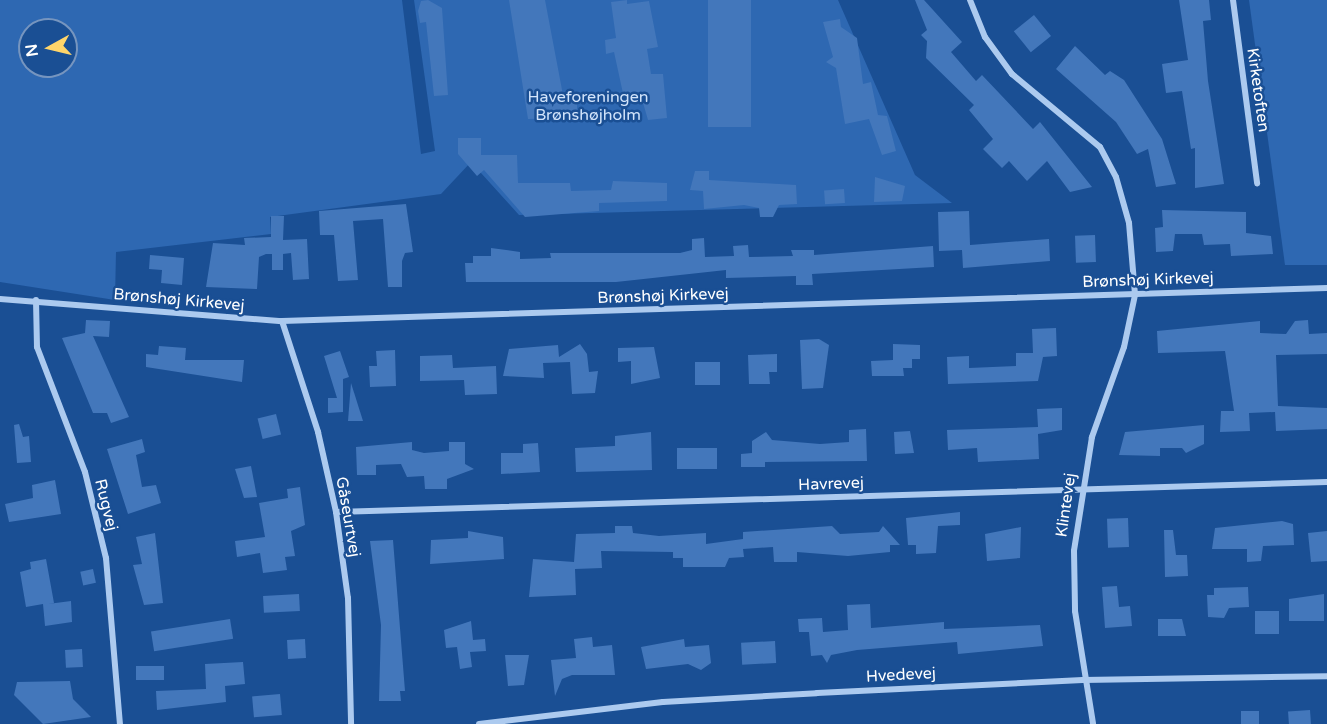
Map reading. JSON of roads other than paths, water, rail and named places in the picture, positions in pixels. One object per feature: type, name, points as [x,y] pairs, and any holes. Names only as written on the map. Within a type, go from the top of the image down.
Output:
[{"type":"street","name":"Klintevej","points":[[970,0],[985,37],[1012,74],[1077,123],[1107,158],[1130,224],[1135,295],[1080,491],[1075,611],[1083,680],[1093,724]]},
{"type":"street","name":"Kirketoften","points":[[1233,0],[1257,183]]},
{"type":"street","name":"Brønshøj Kirkevej","points":[[0,299],[36,300],[196,318],[282,321],[1327,288]]},
{"type":"street","name":"Rugvej","points":[[36,300],[37,347],[84,472],[106,558],[120,724]]},
{"type":"street","name":"Gåseurtvej","points":[[282,321],[318,432],[336,512],[348,598],[351,724]]},
{"type":"street","name":"Havrevej","points":[[336,512],[1327,482]]},
{"type":"street","name":"Hvedevej","points":[[479,724],[663,702],[1083,680],[1327,676]]},
{"type":"park label","name":"Haveforeningen Brønshøjholm","points":[[588,106]]}]
